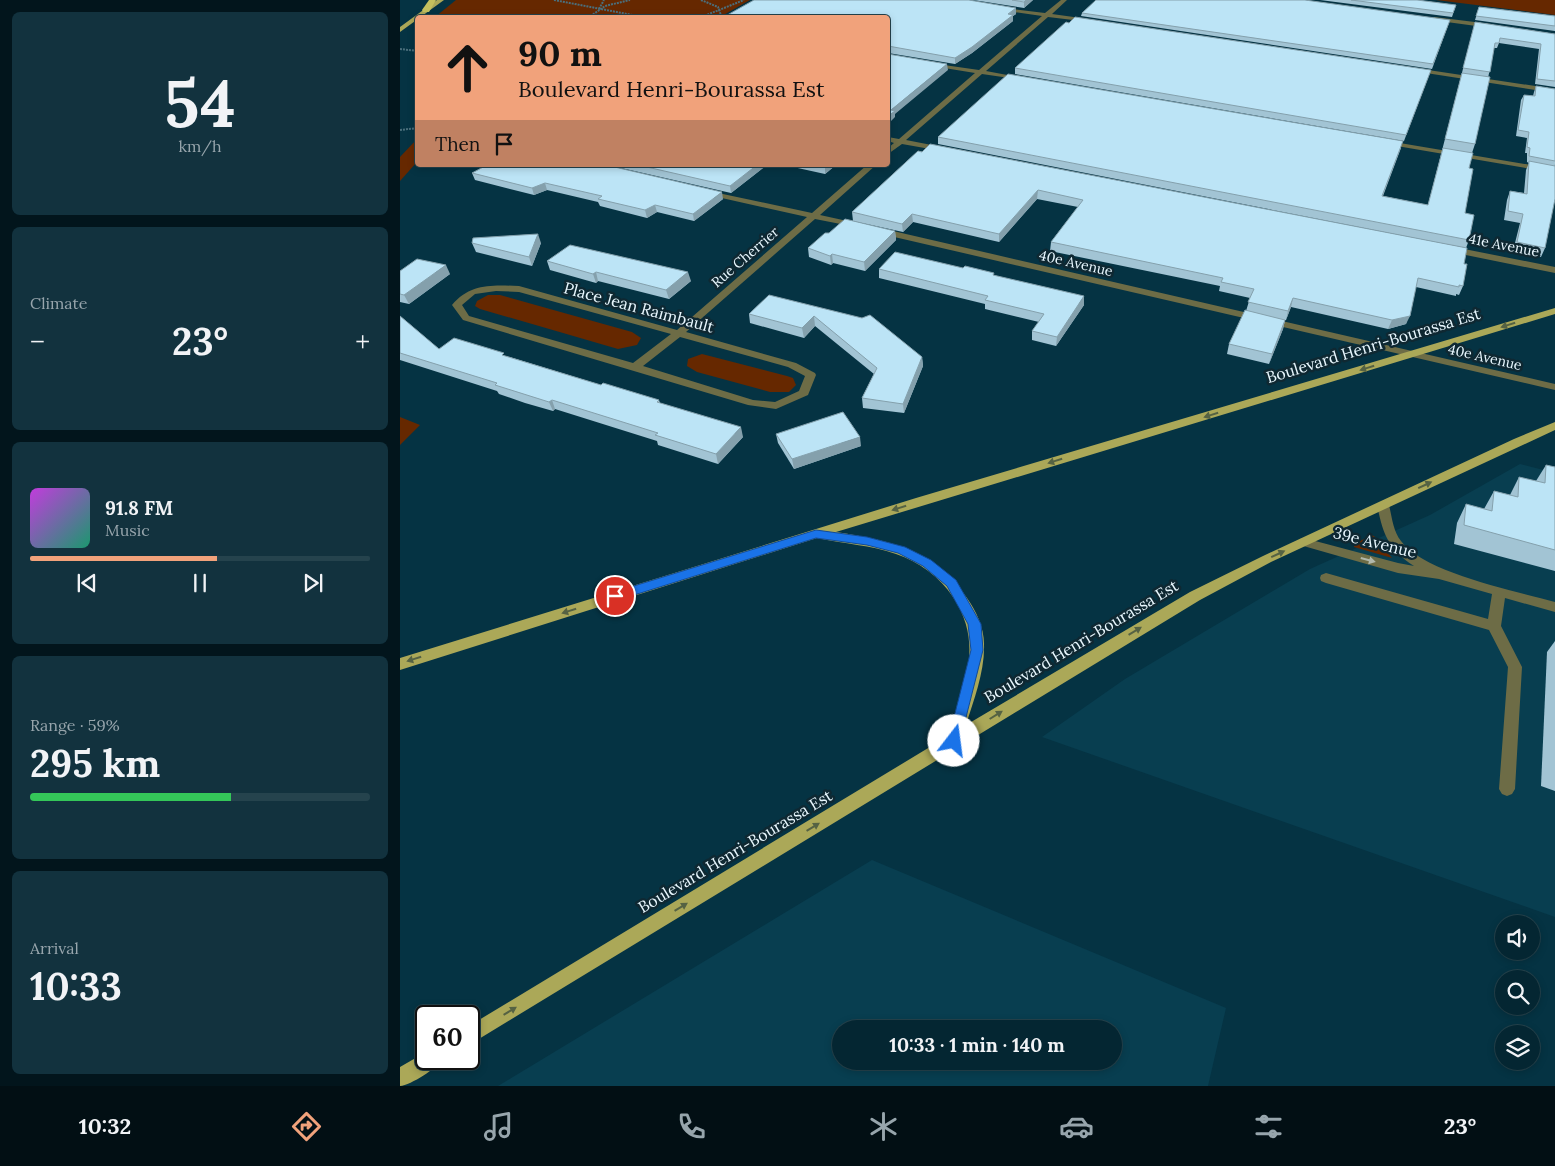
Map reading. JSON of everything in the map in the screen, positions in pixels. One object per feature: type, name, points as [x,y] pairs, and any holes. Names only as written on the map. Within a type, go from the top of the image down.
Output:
[{"type":"highway","points":[[426,10],[433,0]]},
{"type":"main road","points":[[420,15],[441,0]]},
{"type":"main road","points":[[400,30],[415,18]]},
{"type":"main road","name":"Boulevard Henri-Bourassa Est","points":[[400,664],[816,534],[1555,311]]},
{"type":"main road","name":"Boulevard Henri-Bourassa Est","points":[[480,1029],[1196,596],[1304,542],[1555,426]]},
{"type":"main road","points":[[816,534],[867,541],[901,550],[914,555],[940,572],[952,583],[974,624],[977,650],[954,741]]},
{"type":"main road","points":[[400,1078],[415,1069]]},
{"type":"street","points":[[890,150],[1064,0]]},
{"type":"street","points":[[993,7],[1096,22]]},
{"type":"street","points":[[1429,18],[1497,27]]},
{"type":"street","points":[[925,62],[1030,80]]},
{"type":"street","points":[[1408,69],[1555,91]]},
{"type":"street","points":[[890,139],[958,153]]},
{"type":"street","points":[[1380,141],[1555,171]]},
{"type":"street","name":"Rue Cherrier","points":[[635,366],[679,333],[870,167]]},
{"type":"street","name":"40e Avenue","points":[[696,189],[1555,387]]},
{"type":"street","name":"41e Avenue","points":[[1442,247],[1555,270]]},
{"type":"street","name":"Place Jean Raimbault","points":[[496,288],[519,289],[679,333],[792,365],[811,375],[804,393],[776,406],[752,402],[635,366],[466,318],[457,305],[472,292],[496,288]]},
{"type":"street","name":"39e Avenue","points":[[1383,505],[1389,535],[1396,547],[1403,554],[1439,574]]},
{"type":"street","name":"39e Avenue","points":[[1304,542],[1398,568],[1439,574],[1555,607]]},
{"type":"street","points":[[1326,578],[1494,626]]},
{"type":"street","points":[[1499,591],[1494,626],[1515,667],[1508,789]]},
{"type":"path","points":[[554,0],[578,3],[633,15]]},
{"type":"path","points":[[592,15],[599,9],[604,0]]},
{"type":"path","points":[[599,9],[630,0]]},
{"type":"path","points":[[701,0],[713,4],[721,10],[722,15]]},
{"type":"path","points":[[707,15],[744,0]]},
{"type":"path","points":[[400,49],[415,51]]},
{"type":"path","points":[[400,130],[415,128]]},
{"type":"shaded area","points":[[456,0],[750,0],[724,15],[437,15]]},
{"type":"shaded area","points":[[1436,0],[1555,0],[1555,15]]},
{"type":"shaded area","points":[[415,141],[415,164],[400,181],[400,157]]},
{"type":"shaded area","points":[[488,295],[500,295],[632,332],[641,338],[637,345],[618,349],[475,306],[477,301]]},
{"type":"shaded area","points":[[702,354],[787,376],[793,378],[796,385],[789,392],[770,392],[697,372],[687,366],[688,359]]},
{"type":"shaded area","points":[[400,417],[420,425],[400,445]]},
{"type":"shaded area","points":[[1520,464],[1555,473],[1555,917],[1042,737],[1125,679],[1310,569],[1430,515]]},
{"type":"shaded area","points":[[1372,535],[1392,558],[1354,547],[1354,544]]},
{"type":"shaded area","points":[[872,860],[1226,1008],[1208,1086],[498,1086]]},
{"type":"building","points":[[754,0],[969,0],[1016,8],[1008,14],[1013,15],[955,58],[890,46],[890,15],[727,15]]},
{"type":"building","points":[[1096,0],[1305,0],[1450,20],[1433,64],[1082,13]]},
{"type":"building","points":[[1351,0],[1417,0],[1456,5],[1453,13]]},
{"type":"building","points":[[1479,7],[1555,16],[1555,26],[1476,16]]},
{"type":"building","points":[[1075,17],[1431,70],[1406,135],[1015,68],[1066,22],[1069,23]]},
{"type":"building","points":[[1475,22],[1555,34],[1555,81],[1537,79],[1541,44],[1500,38],[1499,43],[1495,43],[1490,72],[1463,68]]},
{"type":"building","points":[[890,54],[947,64],[891,110],[895,111],[890,115]]},
{"type":"building","points":[[1462,73],[1490,77],[1475,144],[1445,139]]},
{"type":"building","points":[[1008,74],[1403,141],[1382,196],[1428,205],[1443,148],[1473,153],[1469,168],[1473,169],[1465,213],[1474,215],[1469,240],[938,137]]},
{"type":"building","points":[[1536,86],[1555,89],[1555,161],[1529,156],[1530,148],[1527,147],[1529,132],[1518,130],[1524,95],[1535,96]]},
{"type":"building","points":[[930,144],[1467,248],[1464,264],[1467,264],[1463,286],[1459,285],[1459,287],[1418,278],[1410,316],[1392,320],[1293,298],[1288,311],[1248,302],[1254,289],[1221,282],[1223,278],[1051,242],[1083,200],[1038,190],[999,234],[912,214],[902,224],[852,212],[918,151],[922,152]]},
{"type":"building","points":[[1529,161],[1555,166],[1555,199],[1545,248],[1517,242],[1523,214],[1508,211],[1510,191],[1527,194]]},
{"type":"building","points":[[483,167],[615,167],[722,192],[693,214],[655,205],[645,210],[598,199],[602,196],[545,183],[532,188],[472,173]]},
{"type":"building","points":[[647,167],[754,167],[730,186]]},
{"type":"building","points":[[845,219],[895,231],[864,262],[832,254],[830,256],[808,248]]},
{"type":"building","points":[[538,234],[529,257],[472,243],[473,238]]},
{"type":"building","points":[[570,245],[688,272],[666,290],[596,272],[593,274],[547,261]]},
{"type":"building","points":[[895,252],[963,268],[965,266],[994,273],[993,275],[1084,296],[1057,337],[1032,331],[1044,314],[985,300],[988,296],[879,269]]},
{"type":"building","points":[[417,259],[446,265],[404,295],[400,294],[400,271]]},
{"type":"building","points":[[769,295],[862,318],[870,315],[922,357],[903,404],[862,398],[877,368],[814,316],[802,328],[749,314]]},
{"type":"building","points":[[1245,310],[1285,320],[1272,354],[1229,344]]},
{"type":"building","points":[[400,316],[439,349],[454,338],[504,353],[502,355],[601,385],[603,383],[659,400],[657,402],[741,427],[716,454],[655,435],[658,433],[552,400],[549,402],[495,385],[497,383],[400,353]]},
{"type":"building","points":[[843,412],[860,437],[792,459],[776,434]]},
{"type":"building","points":[[1546,465],[1555,467],[1555,550],[1464,525],[1466,504],[1492,511],[1494,491],[1518,497],[1519,477],[1545,483]]},
{"type":"route","points":[[615,596],[816,534],[886,545],[914,555],[940,572],[952,583],[974,624],[977,637],[977,650],[972,674],[954,741]]}]
